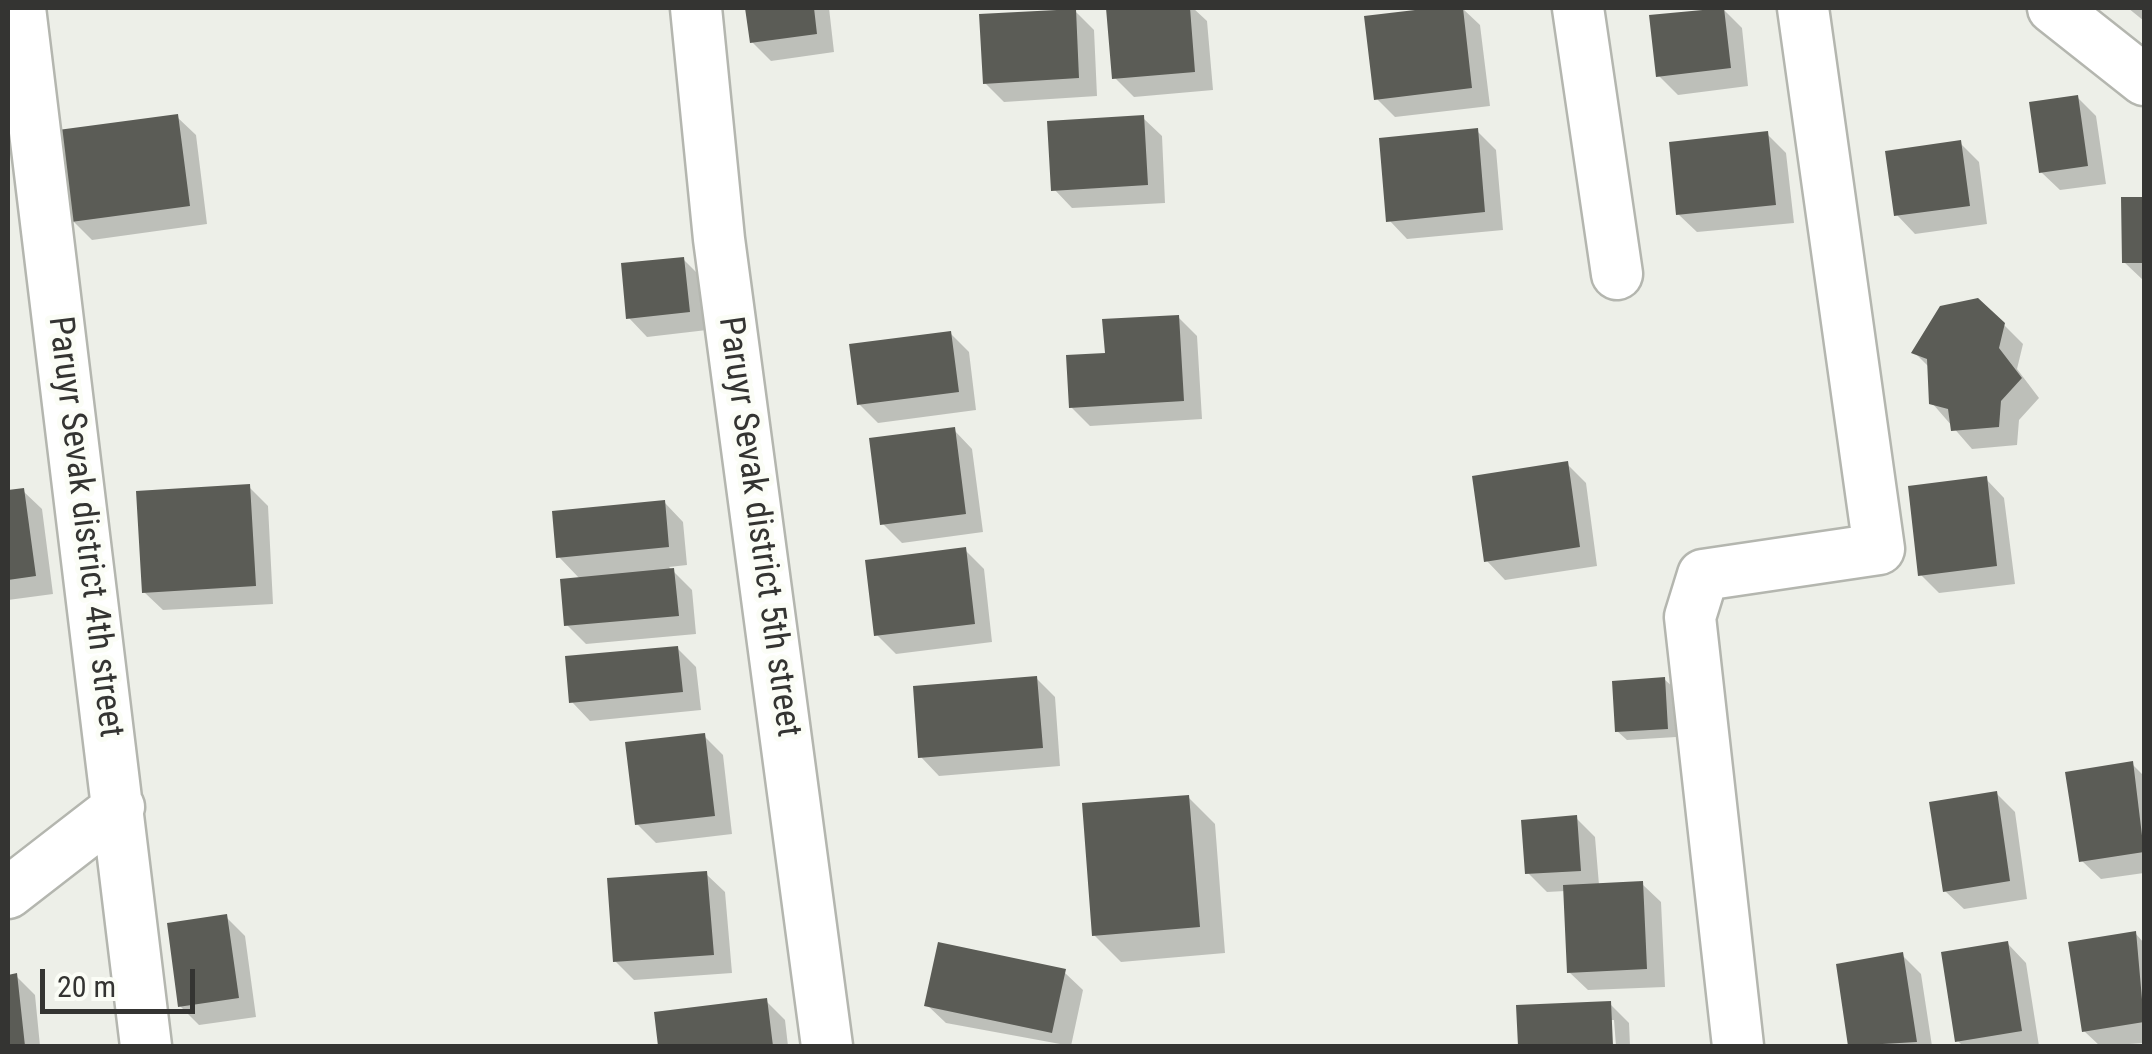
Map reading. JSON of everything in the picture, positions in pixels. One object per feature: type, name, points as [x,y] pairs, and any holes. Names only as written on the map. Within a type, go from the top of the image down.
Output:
[{"type":"street","name":"Paruyr Sevak district 4th street","points":[[20,8],[146,1046]]},
{"type":"street","name":"Paruyr Sevak district 5th street","points":[[696,8],[719,239],[827,1046]]},
{"type":"street","points":[[1578,8],[1617,274]]},
{"type":"street","points":[[1738,1046],[1690,617],[1702,576],[1879,550],[1804,8]]},
{"type":"street","points":[[2054,8],[2144,80]]},
{"type":"street","points":[[8,893],[119,808]]},
{"type":"building","points":[[745,8],[814,8],[817,34],[750,43]]},
{"type":"building","points":[[1106,8],[1190,8],[1195,72],[1112,79]]},
{"type":"building","points":[[1463,8],[1472,88],[1374,100],[1364,16]]},
{"type":"building","points":[[1724,8],[1731,68],[1656,77],[1649,15]]},
{"type":"building","points":[[1076,9],[1079,78],[983,84],[979,14]]},
{"type":"building","points":[[2078,95],[2088,166],[2039,173],[2029,102]]},
{"type":"building","points":[[178,114],[190,206],[71,222],[58,130]]},
{"type":"building","points":[[1144,115],[1148,185],[1051,191],[1047,121]]},
{"type":"building","points":[[1478,128],[1485,212],[1386,222],[1379,138]]},
{"type":"building","points":[[1768,131],[1776,205],[1676,215],[1669,142]]},
{"type":"building","points":[[1961,140],[1970,206],[1894,216],[1885,151]]},
{"type":"building","points":[[2121,197],[2144,197],[2144,263],[2122,263]]},
{"type":"building","points":[[684,257],[690,312],[626,319],[621,263]]},
{"type":"building","points":[[1978,298],[2005,323],[1999,348],[2022,378],[2001,401],[1999,427],[1951,431],[1948,409],[1929,404],[1927,359],[1911,353],[1940,306]]},
{"type":"building","points":[[1179,315],[1184,401],[1069,408],[1066,355],[1105,353],[1102,319]]},
{"type":"building","points":[[951,331],[959,392],[857,405],[849,344]]},
{"type":"building","points":[[955,427],[966,514],[880,525],[869,438]]},
{"type":"building","points":[[1568,461],[1580,547],[1484,562],[1472,476]]},
{"type":"building","points":[[1987,476],[1997,566],[1918,576],[1908,486]]},
{"type":"building","points":[[250,484],[256,586],[142,593],[136,491]]},
{"type":"building","points":[[24,488],[36,576],[8,580],[8,490]]},
{"type":"building","points":[[665,500],[669,547],[556,558],[552,511]]},
{"type":"building","points":[[966,547],[975,624],[874,636],[865,560]]},
{"type":"building","points":[[674,568],[679,616],[564,626],[560,579]]},
{"type":"building","points":[[678,646],[683,692],[569,703],[565,656]]},
{"type":"building","points":[[1037,676],[1043,748],[918,758],[913,686]]},
{"type":"building","points":[[1665,677],[1668,729],[1615,732],[1612,681]]},
{"type":"building","points":[[705,733],[715,816],[635,825],[625,742]]},
{"type":"building","points":[[2133,761],[2144,852],[2079,862],[2065,772]]},
{"type":"building","points":[[1997,791],[2010,881],[1943,892],[1929,802]]},
{"type":"building","points":[[1189,795],[1200,927],[1092,936],[1082,803]]},
{"type":"building","points":[[1577,815],[1581,871],[1525,874],[1521,820]]},
{"type":"building","points":[[707,871],[714,955],[613,962],[607,878]]},
{"type":"building","points":[[1643,881],[1647,969],[1567,973],[1563,885]]},
{"type":"building","points":[[227,914],[239,998],[178,1007],[167,923]]},
{"type":"building","points":[[2136,931],[2144,1022],[2082,1032],[2068,942]]},
{"type":"building","points":[[2008,941],[2022,1031],[1955,1042],[1941,952]]},
{"type":"building","points":[[938,942],[1066,969],[1052,1033],[924,1006]]},
{"type":"building","points":[[1903,952],[1917,1042],[1848,1046],[1836,964]]},
{"type":"building","points":[[17,973],[25,1046],[8,1046],[8,975]]},
{"type":"building","points":[[767,998],[773,1046],[658,1046],[654,1012]]},
{"type":"building","points":[[1611,1001],[1613,1046],[1518,1046],[1516,1005]]}]
